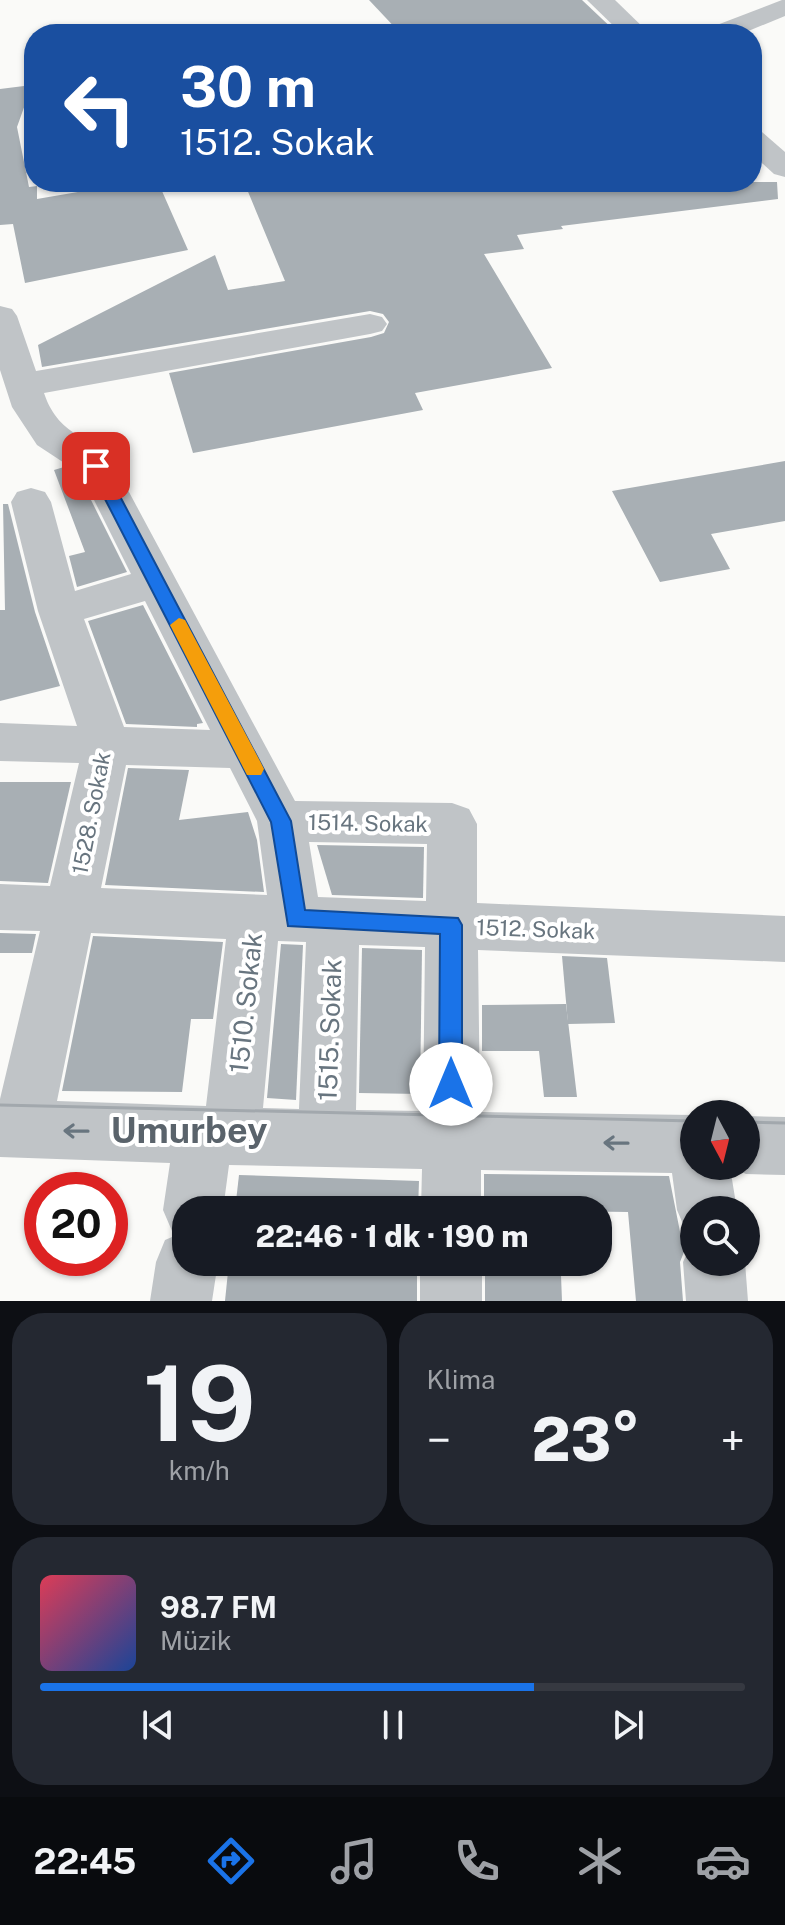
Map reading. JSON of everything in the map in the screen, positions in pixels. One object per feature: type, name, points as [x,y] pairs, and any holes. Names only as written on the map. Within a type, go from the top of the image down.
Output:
[{"type":"street","points":[[600,0],[626,24]]},
{"type":"street","points":[[743,24],[785,7]]},
{"type":"street","points":[[762,147],[785,168]]},
{"type":"street","points":[[0,316],[26,409],[16,500]]},
{"type":"street","points":[[26,409],[370,324]]},
{"type":"street","name":"1515. Sokak","points":[[26,409],[96,466],[281,821],[327,1139]]},
{"type":"street","name":"1528. Sokak","points":[[11,1129],[72,910],[107,745],[16,500]]},
{"type":"street","points":[[59,611],[156,582]]},
{"type":"street","points":[[0,742],[244,750]]},
{"type":"street","name":"1514. Sokak","points":[[281,821],[452,824],[451,1196]]},
{"type":"street","name":"1512. Sokak","points":[[0,907],[785,939]]},
{"type":"street","name":"1510. Sokak","points":[[198,1196],[294,919]]},
{"type":"street","points":[[11,1129],[327,1139],[451,1129],[680,1143]]},
{"type":"street","points":[[760,1145],[785,1146]]},
{"type":"street","points":[[181,1301],[185,1276]]},
{"type":"street","points":[[451,1276],[451,1301]]},
{"type":"street","points":[[715,1276],[717,1301]]},
{"type":"building","points":[[369,0],[582,0],[607,24],[392,24]]},
{"type":"building","points":[[24,86],[24,107],[17,127],[24,162],[24,192],[37,192],[37,199],[78,192],[162,192],[188,250],[25,283],[13,224],[0,225],[0,89]]},
{"type":"building","points":[[762,182],[777,182],[778,199],[561,226],[563,229],[517,235],[524,249],[484,254],[552,368],[415,393],[423,410],[193,453],[169,373],[384,333],[389,322],[383,314],[370,311],[42,367],[38,345],[215,255],[228,290],[285,281],[248,192],[762,192]]},
{"type":"building","points":[[785,461],[785,521],[711,534],[730,569],[660,582],[612,491]]},
{"type":"building","points":[[64,467],[79,476],[127,572],[77,587],[69,556],[85,552],[54,470]]},
{"type":"building","points":[[3,504],[8,504],[35,612],[60,686],[0,701],[0,610],[5,610]]},
{"type":"building","points":[[143,605],[203,723],[197,724],[197,727],[126,724],[88,621]]},
{"type":"building","points":[[128,768],[189,770],[179,820],[248,812],[257,840],[264,892],[105,885]]},
{"type":"building","points":[[0,782],[71,782],[48,883],[0,881]]},
{"type":"building","points":[[317,845],[424,847],[423,898],[332,895]]},
{"type":"building","points":[[0,933],[36,934],[32,953],[0,953]]},
{"type":"building","points":[[93,936],[223,942],[213,1019],[191,1019],[182,1092],[62,1091]]},
{"type":"building","points":[[281,944],[303,945],[296,1100],[267,1098]]},
{"type":"building","points":[[362,948],[422,950],[420,1094],[359,1093]]},
{"type":"building","points":[[562,956],[607,958],[615,1023],[568,1024]]},
{"type":"building","points":[[566,1004],[577,1097],[544,1097],[539,1051],[482,1051],[482,1005]]},
{"type":"building","points":[[484,1174],[669,1176],[680,1232],[683,1301],[636,1301],[628,1212],[612,1212],[612,1196],[484,1196]]},
{"type":"building","points":[[239,1175],[419,1181],[418,1196],[237,1196]]},
{"type":"building","points":[[228,1276],[417,1276],[417,1301],[225,1301]]},
{"type":"building","points":[[485,1276],[561,1276],[562,1301],[485,1301]]},
{"type":"tram line","points":[[0,1105],[680,1121]]},
{"type":"tram line","points":[[760,1122],[785,1123]]},
{"type":"slow traffic","points":[[179,625],[254,769]]},
{"type":"district","name":"Umurbey","points":[[189,1130]]},
{"type":"route","points":[[96,466],[281,821],[296,919],[451,925],[451,1084]]}]
